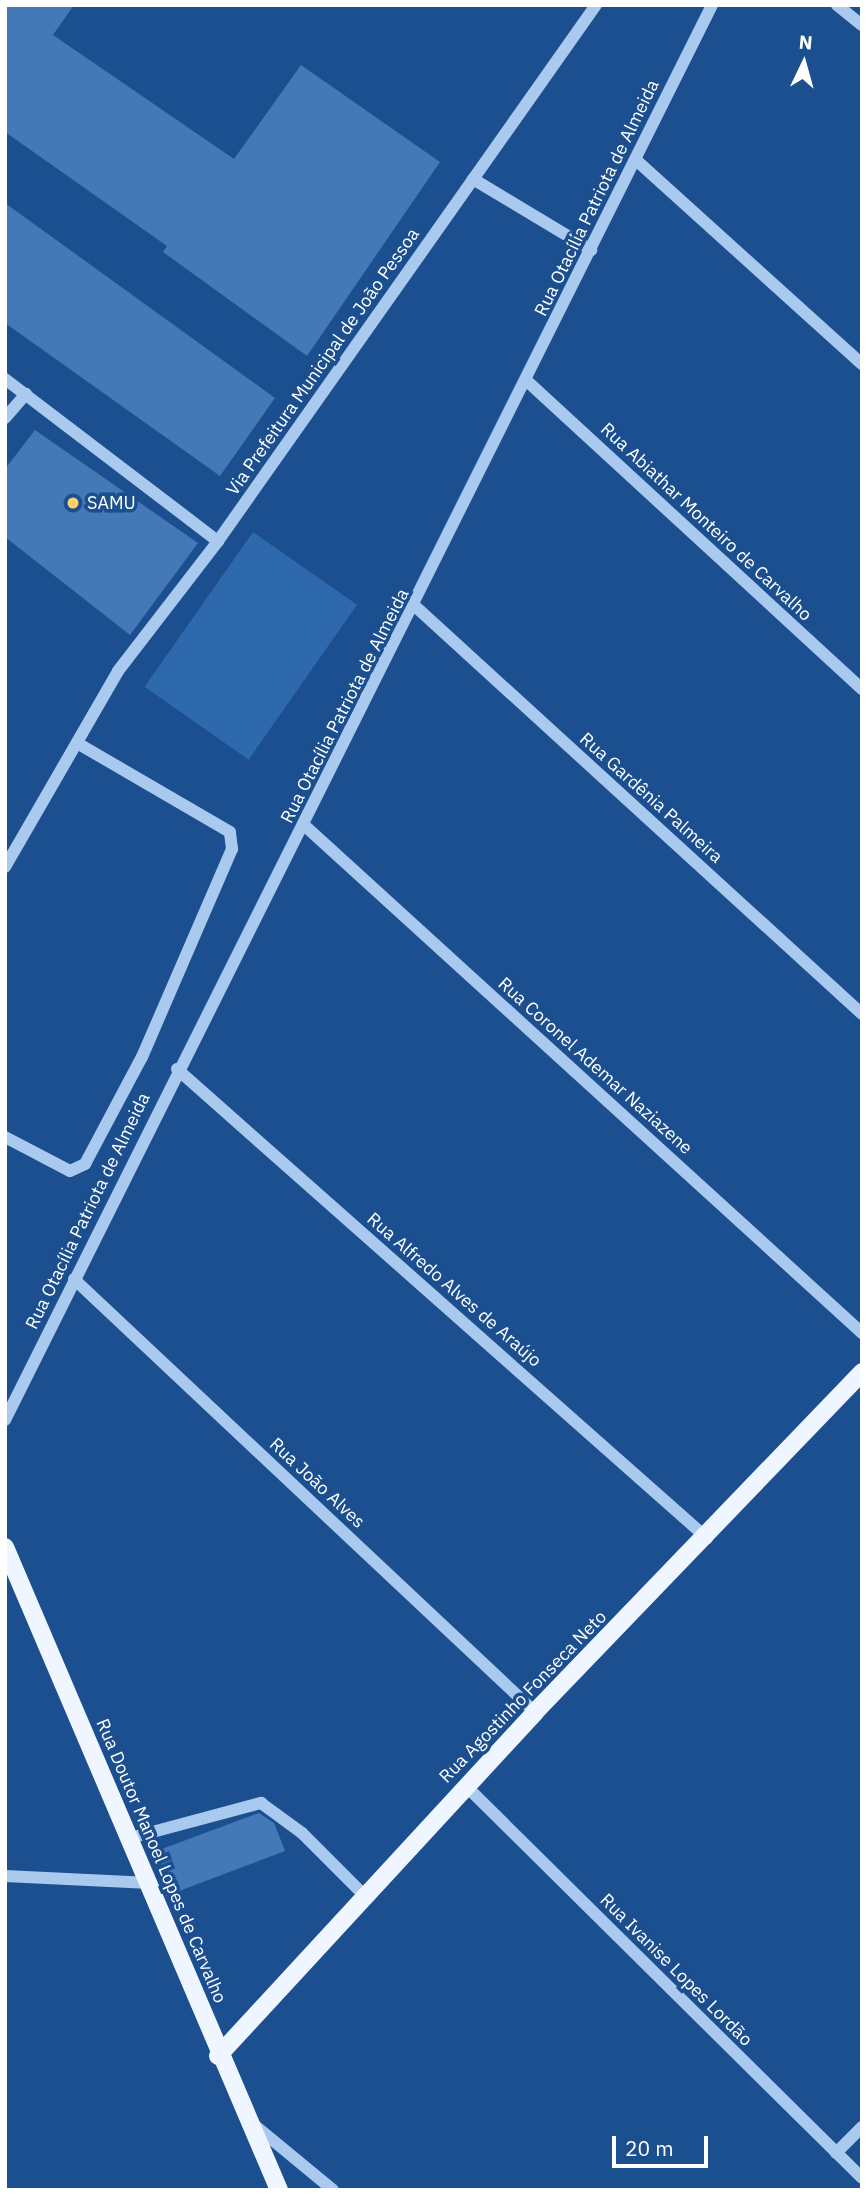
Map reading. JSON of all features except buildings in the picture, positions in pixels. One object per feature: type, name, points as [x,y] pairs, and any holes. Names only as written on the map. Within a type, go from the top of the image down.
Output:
[{"type":"main road","name":"Rua Agostinho Fonseca Neto","points":[[218,2056],[535,1712],[707,1538],[862,1372]]},
{"type":"main road","name":"Rua Doutor Manoel Lopes de Carvalho","points":[[5,1547],[150,1883],[243,2116],[279,2190]]},
{"type":"street","name":"Via Prefeitura Municipal de João Pessoa","points":[[5,867],[118,671],[218,541],[596,5]]},
{"type":"street","name":"Rua Otacília Patriota de Almeida","points":[[5,1420],[177,1069],[416,607],[712,5]]},
{"type":"street","points":[[837,5],[862,24]]},
{"type":"street","points":[[636,160],[862,364]]},
{"type":"street","points":[[473,179],[592,250]]},
{"type":"street","points":[[5,379],[218,541]]},
{"type":"street","name":"Rua Abiathar Monteiro de Carvalho","points":[[527,381],[862,689]]},
{"type":"street","points":[[5,418],[26,394]]},
{"type":"street","name":"Rua Gardênia Palmeira","points":[[416,607],[862,1014]]},
{"type":"street","points":[[5,1137],[70,1171],[85,1164],[142,1056],[232,849],[230,832],[77,743]]},
{"type":"street","name":"Rua Coronel Ademar Naziazene","points":[[304,825],[862,1333]]},
{"type":"street","name":"Rua Alfredo Alves de Araújo","points":[[177,1069],[707,1538]]},
{"type":"street","name":"Rua João Alves","points":[[74,1279],[535,1712]]},
{"type":"street","name":"Rua Ivanise Lopes Lordão","points":[[466,1786],[862,2178]]},
{"type":"street","points":[[131,1838],[241,1804],[261,1803],[302,1833],[365,1896]]},
{"type":"street","points":[[5,1876],[150,1883]]},
{"type":"street","points":[[243,2116],[333,2190]]},
{"type":"street","points":[[836,2154],[862,2127]]},
{"type":"shaded area","points":[[253,532],[357,605],[249,760],[145,687]]},
{"type":"place","name":"SAMU","points":[[73,503]]}]
